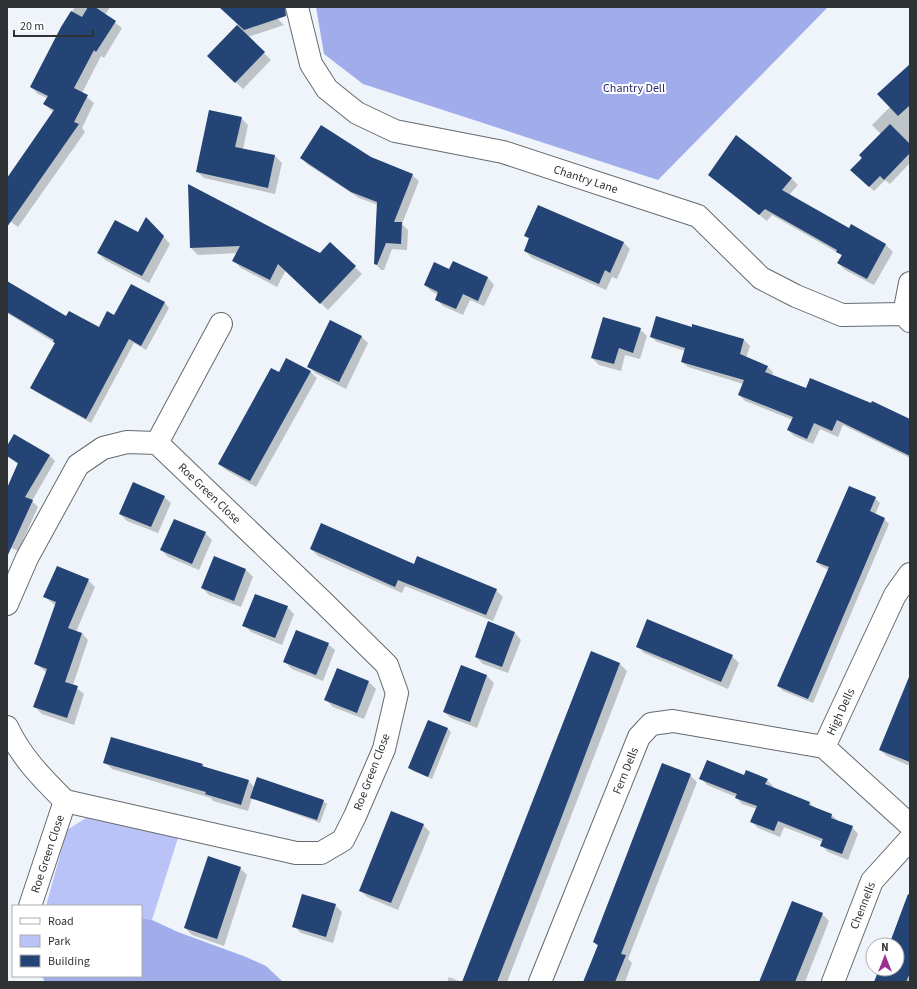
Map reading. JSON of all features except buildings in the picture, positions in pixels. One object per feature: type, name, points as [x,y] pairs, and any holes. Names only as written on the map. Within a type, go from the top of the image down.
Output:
[{"type":"street","name":"Chantry Lane","points":[[297,7],[311,64],[327,89],[357,113],[395,131],[503,152],[698,216],[761,278],[796,296],[842,315],[907,317]]},
{"type":"street","points":[[907,317],[910,283]]},
{"type":"street","points":[[7,604],[27,558],[78,465],[104,448],[127,442],[157,443],[221,324]]},
{"type":"street","name":"Roe Green Close","points":[[7,727],[17,747],[41,777],[65,801],[296,853],[321,853],[343,840],[384,748],[397,692],[387,665],[157,443]]},
{"type":"street","name":"High Dells","points":[[910,574],[895,595],[824,747],[910,824]]},
{"type":"street","name":"Fern Dells","points":[[540,982],[639,737],[651,724],[673,721],[824,747]]},
{"type":"street","name":"Roe Green Close","points":[[30,905],[65,801]]},
{"type":"street","name":"Chennells","points":[[833,982],[872,881],[910,839]]},
{"type":"green space","name":"Chantry Dell","points":[[316,7],[828,7],[658,180],[363,84],[324,54]]},
{"type":"green space","points":[[86,818],[178,838],[152,920],[142,918],[142,905],[46,905],[67,830]]},
{"type":"green space","points":[[142,918],[152,920],[178,932],[266,966],[283,982],[45,982],[42,977],[142,977]]}]
